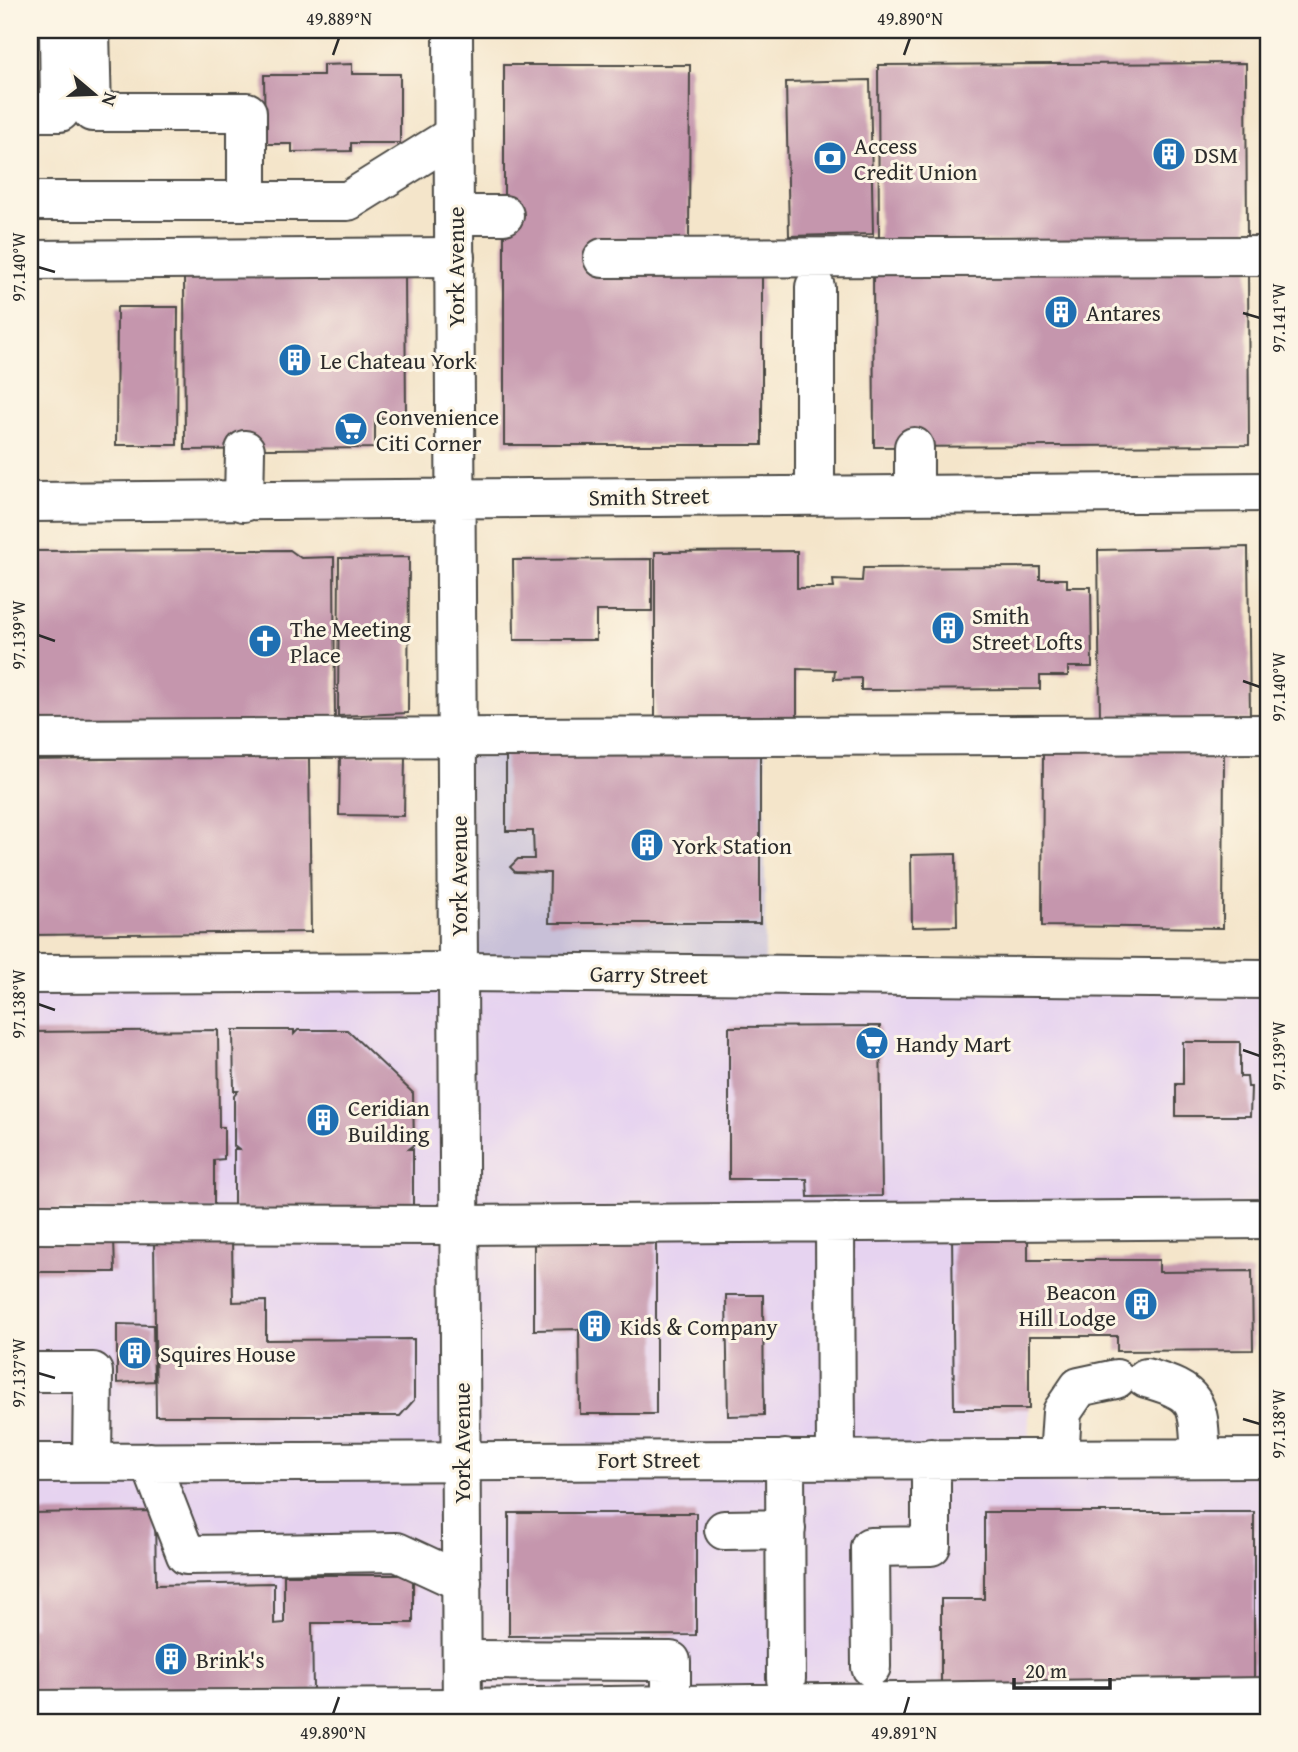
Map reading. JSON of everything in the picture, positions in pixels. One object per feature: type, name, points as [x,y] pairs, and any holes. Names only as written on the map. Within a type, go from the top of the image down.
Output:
[{"type":"main road","points":[[30,112],[60,112],[59,30]]},
{"type":"main road","points":[[90,30],[92,112],[247,111],[247,201]]},
{"type":"main road","name":"York Avenue","points":[[453,30],[462,1715]]},
{"type":"main road","points":[[30,201],[348,201],[454,135]]},
{"type":"main road","points":[[454,215],[504,215]]},
{"type":"main road","points":[[603,258],[1268,256]]},
{"type":"main road","points":[[30,260],[455,257]]},
{"type":"main road","points":[[815,287],[815,494]]},
{"type":"main road","points":[[906,447],[906,494]]},
{"type":"main road","points":[[234,502],[235,450]]},
{"type":"main road","name":"Smith Street","points":[[30,502],[1268,492]]},
{"type":"main road","points":[[30,739],[783,732],[1268,734]]},
{"type":"main road","name":"Garry Street","points":[[30,974],[458,972],[1268,979]]},
{"type":"main road","points":[[30,1224],[460,1225],[1268,1219]]},
{"type":"main road","points":[[835,1222],[836,1459]]},
{"type":"main road","points":[[30,1372],[93,1372],[92,1462]]},
{"type":"main road","points":[[1059,1458],[1062,1412],[1079,1387],[1131,1378],[1176,1386],[1194,1401],[1199,1418],[1201,1458]]},
{"type":"main road","points":[[871,1667],[870,1546],[931,1546],[931,1458]]},
{"type":"main road","name":"Fort Street","points":[[30,1463],[460,1459],[1268,1458]]},
{"type":"main road","points":[[785,1459],[786,1679]]},
{"type":"main road","points":[[150,1462],[186,1555],[397,1552],[462,1582]]},
{"type":"main road","points":[[724,1530],[786,1529]]},
{"type":"main road","points":[[462,1660],[671,1661],[671,1706]]},
{"type":"main road","points":[[30,1710],[462,1715],[671,1706],[1268,1697]]},
{"type":"shaded area","points":[[765,736],[765,975],[458,972],[457,737]]},
{"type":"shaded area","points":[[30,974],[1268,979],[1268,1219],[1028,1221],[1029,1458],[1268,1458],[1268,1722],[30,1722]]},
{"type":"building","points":[[1246,63],[1247,240],[879,242],[878,65]]},
{"type":"building","points":[[352,64],[352,74],[400,74],[400,143],[351,143],[351,151],[292,152],[292,144],[265,144],[264,75],[323,75],[323,65]]},
{"type":"building","points":[[504,65],[690,65],[689,241],[762,269],[762,445],[504,445]]},
{"type":"building","name":"Access Credit Union","points":[[870,80],[873,234],[789,236],[786,82]]},
{"type":"building","name":"Antares","points":[[1248,264],[1249,445],[874,447],[873,266]]},
{"type":"building","name":"Le Chateau York","points":[[405,272],[406,418],[375,418],[375,448],[185,450],[184,274]]},
{"type":"building","points":[[117,307],[178,307],[177,445],[116,445]]},
{"type":"building","points":[[1248,547],[1250,720],[1100,722],[1098,550]]},
{"type":"building","points":[[290,550],[301,558],[334,557],[335,725],[30,726],[30,551]]},
{"type":"building","points":[[797,551],[797,588],[834,588],[833,580],[862,581],[863,568],[1040,567],[1040,579],[1067,579],[1067,587],[1091,587],[1092,667],[1068,667],[1068,676],[1040,676],[1040,689],[861,690],[861,678],[834,679],[835,670],[797,669],[797,728],[655,729],[655,552]]},
{"type":"building","points":[[409,557],[408,713],[338,716],[339,558]]},
{"type":"building","points":[[652,559],[652,611],[596,611],[596,640],[514,640],[513,560]]},
{"type":"building","points":[[1043,749],[1224,750],[1223,928],[1042,926]]},
{"type":"building","name":"York Station","points":[[506,753],[760,753],[760,923],[549,923],[550,873],[515,872],[510,867],[518,859],[534,859],[533,831],[506,831]]},
{"type":"building","points":[[309,756],[311,932],[30,935],[30,760]]},
{"type":"building","points":[[340,756],[405,756],[404,816],[339,815]]},
{"type":"building","points":[[956,854],[957,926],[912,927],[911,855]]},
{"type":"building","points":[[880,1026],[882,1196],[808,1197],[807,1179],[729,1179],[729,1027]]},
{"type":"building","points":[[218,1030],[219,1127],[224,1127],[224,1159],[214,1160],[214,1210],[30,1211],[30,1032]]},
{"type":"building","name":"Ceridian Building","points":[[233,1030],[294,1030],[294,1034],[298,1030],[347,1030],[413,1093],[414,1145],[409,1149],[413,1149],[413,1210],[234,1210],[234,1150],[239,1150],[234,1146],[234,1096],[238,1091],[234,1091]]},
{"type":"building","points":[[1183,1042],[1240,1042],[1240,1077],[1247,1077],[1248,1087],[1251,1087],[1250,1116],[1176,1116],[1176,1084],[1183,1084]]},
{"type":"building","points":[[1028,1232],[1028,1260],[1159,1260],[1159,1272],[1252,1271],[1253,1350],[1117,1351],[1117,1336],[1029,1336],[1029,1409],[954,1409],[952,1233]]},
{"type":"building","name":"Kids & Company","points":[[656,1234],[656,1414],[580,1414],[579,1329],[534,1330],[534,1238]]},
{"type":"building","points":[[30,1238],[114,1238],[115,1272],[30,1272]]},
{"type":"building","points":[[232,1239],[233,1302],[266,1301],[266,1340],[414,1339],[414,1400],[400,1416],[156,1416],[154,1240]]},
{"type":"building","points":[[726,1295],[763,1295],[764,1415],[728,1416]]},
{"type":"building","name":"Squires House","points":[[117,1324],[153,1325],[154,1381],[117,1383]]},
{"type":"building","points":[[155,1511],[156,1585],[274,1583],[274,1624],[284,1623],[284,1575],[413,1575],[413,1623],[312,1623],[313,1691],[30,1696],[30,1627],[34,1627],[33,1586],[30,1586],[30,1513]]},
{"type":"building","points":[[984,1512],[1254,1512],[1254,1685],[941,1686],[941,1599],[984,1599]]},
{"type":"building","points":[[509,1513],[696,1513],[696,1635],[509,1636]]},
{"type":"building","points":[[1035,1716],[1035,1722],[955,1722],[955,1717]]},
{"type":"place","name":"DSM","points":[[1169,154]]},
{"type":"place","name":"Access Credit Union","points":[[830,158]]},
{"type":"place","name":"Antares","points":[[1061,312]]},
{"type":"place","name":"Le Chateau York","points":[[295,360]]},
{"type":"place","name":"Convenience Citi Corner","points":[[351,429]]},
{"type":"place","name":"Smith Street Lofts","points":[[948,628]]},
{"type":"place","name":"The Meeting Place","points":[[265,641]]},
{"type":"place","name":"York Station","points":[[647,845]]},
{"type":"place","name":"Handy Mart","points":[[872,1043]]},
{"type":"place","name":"Ceridian Building","points":[[323,1120]]},
{"type":"place","name":"Beacon Hill Lodge","points":[[1141,1304]]},
{"type":"place","name":"Kids & Company","points":[[595,1326]]},
{"type":"place","name":"Squires House","points":[[135,1353]]},
{"type":"place","name":"Brink's","points":[[171,1659]]}]
